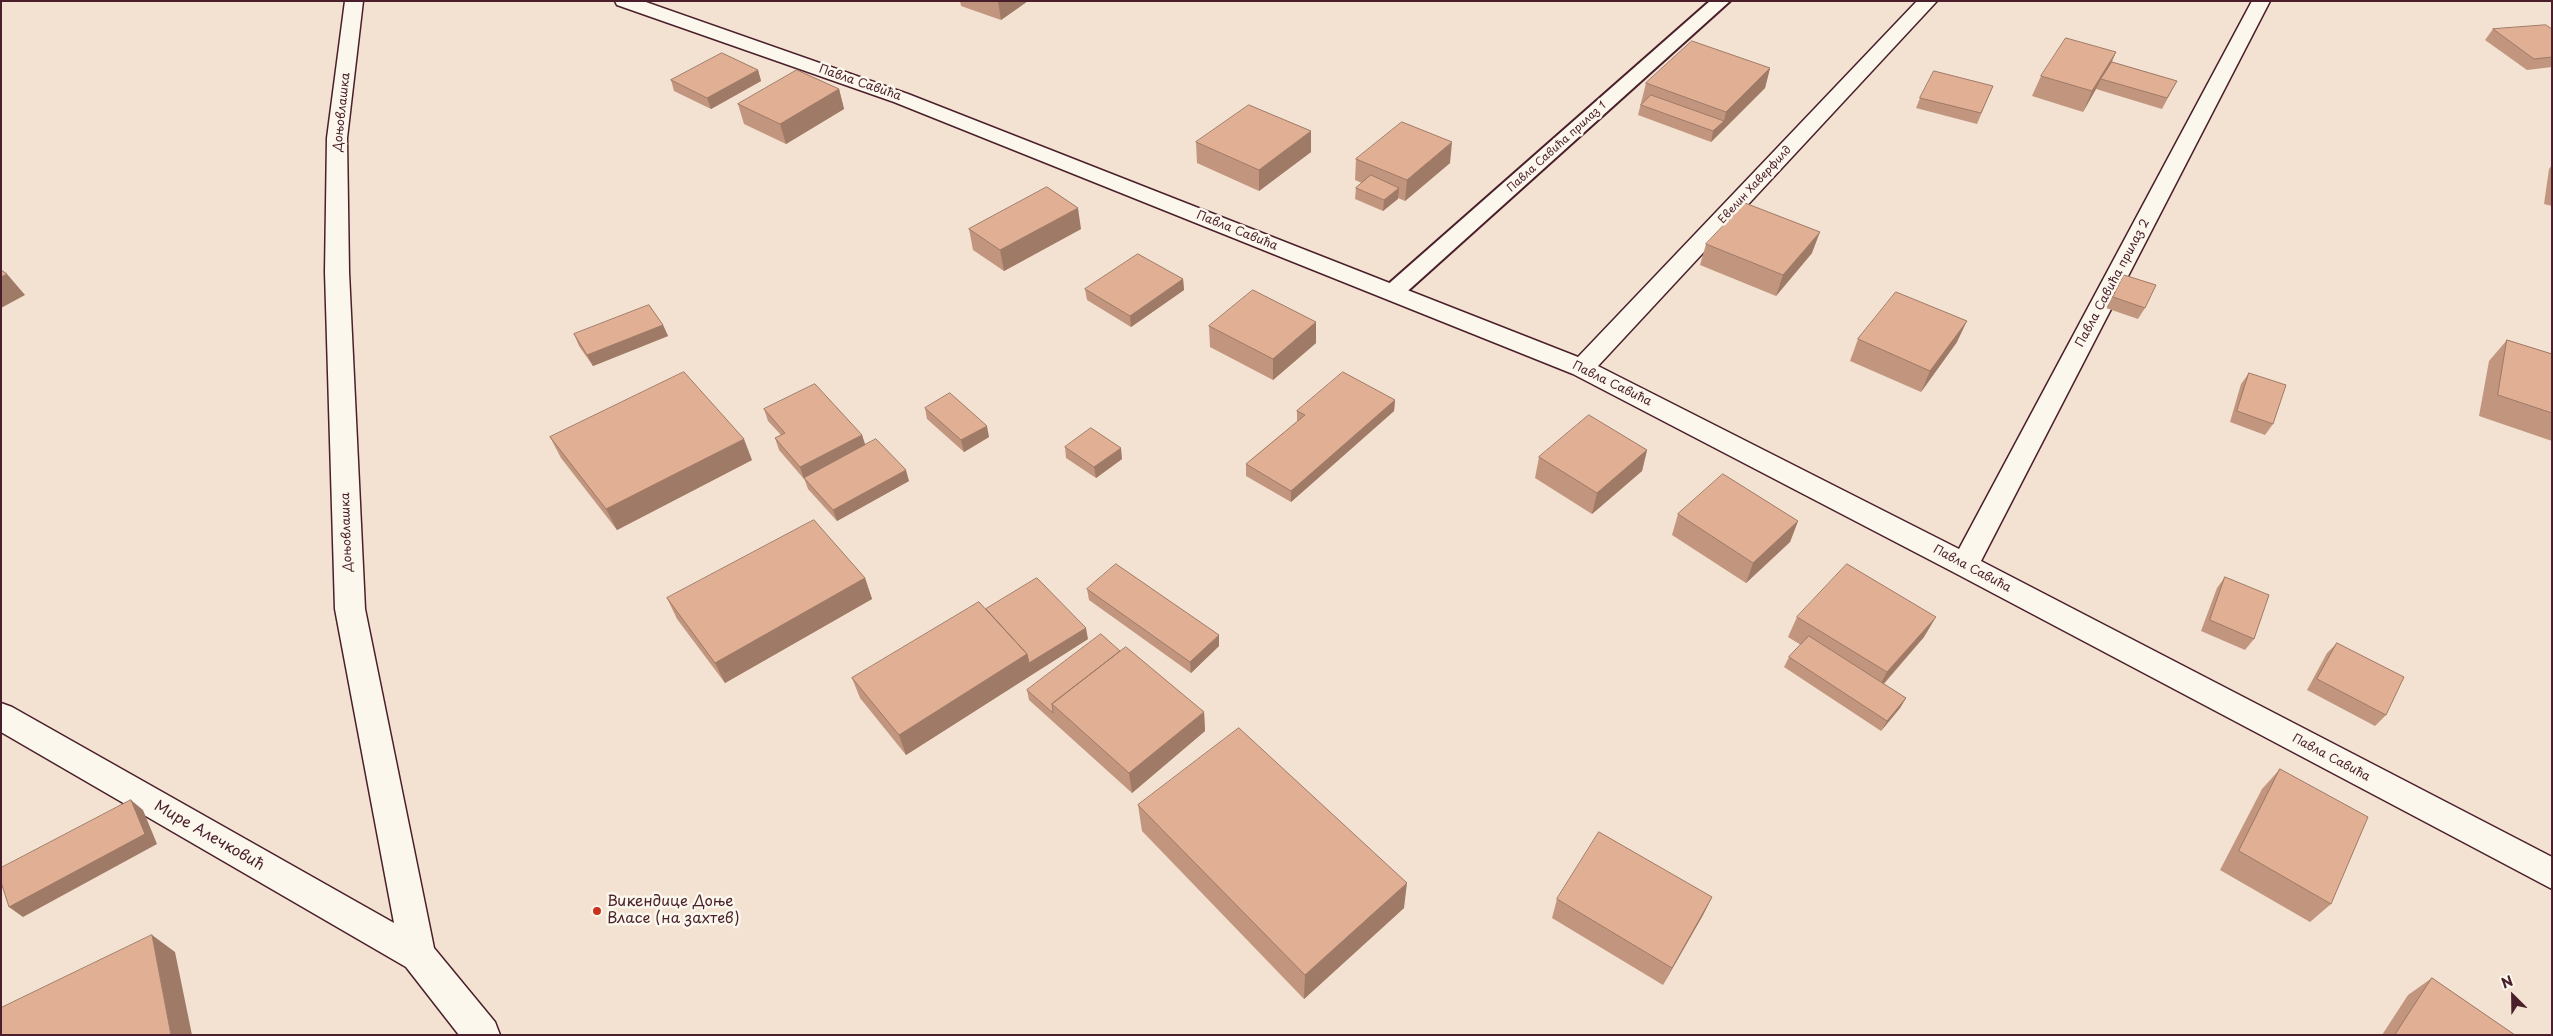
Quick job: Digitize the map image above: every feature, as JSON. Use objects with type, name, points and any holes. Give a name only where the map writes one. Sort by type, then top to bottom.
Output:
[{"type":"street","name":"Доњовлашка","points":[[354,1],[338,138],[337,272],[350,609],[418,955],[482,1035]]},
{"type":"street","name":"Павла Савића","points":[[624,1],[902,98],[1582,368],[1965,565],[2552,874]]},
{"type":"street","name":"Евелин Хаверфилд","points":[[1582,368],[1928,1]]},
{"type":"street","name":"Павла Савића прилаз 2","points":[[1965,565],[2261,1]]},
{"type":"street","name":"Мире Алечковић","points":[[1,716],[418,955]]},
{"type":"lane","name":"Павла Савића прилаз 1","points":[[1393,292],[1720,1]]},
{"type":"building","points":[[2546,25],[2552,29],[2552,57],[2534,59],[2493,29]]},
{"type":"building","points":[[2066,38],[2116,52],[2092,91],[2041,76]]},
{"type":"building","points":[[1692,41],[1770,68],[1726,112],[1646,83]]},
{"type":"building","points":[[722,53],[758,70],[707,98],[671,80]]},
{"type":"building","points":[[2112,62],[2177,81],[2167,98],[2101,79]]},
{"type":"building","points":[[797,70],[839,89],[780,124],[738,104]]},
{"type":"building","points":[[1934,71],[1993,86],[1981,113],[1920,98]]},
{"type":"building","points":[[1651,95],[1724,121],[1713,131],[1641,105]]},
{"type":"building","points":[[1249,105],[1311,131],[1259,170],[1196,142]]},
{"type":"building","points":[[1402,122],[1452,142],[1407,180],[1356,159]]},
{"type":"building","points":[[1371,175],[1399,188],[1384,200],[1356,188]]},
{"type":"building","points":[[1047,187],[1078,208],[1000,250],[969,229]]},
{"type":"building","points":[[1745,203],[1820,232],[1783,275],[1706,244]]},
{"type":"building","points":[[1138,254],[1183,279],[1130,316],[1085,289]]},
{"type":"building","points":[[1,270],[7,274],[1,277]]},
{"type":"building","points":[[2124,275],[2156,285],[2145,308],[2113,297]]},
{"type":"building","points":[[1253,290],[1316,322],[1273,359],[1209,326]]},
{"type":"building","points":[[1896,292],[1967,321],[1930,371],[1858,339]]},
{"type":"building","points":[[649,305],[663,325],[587,355],[574,334]]},
{"type":"building","points":[[2507,340],[2552,354],[2552,413],[2498,395]]},
{"type":"building","points":[[684,372],[744,439],[606,509],[550,437]]},
{"type":"building","points":[[1343,372],[1395,400],[1291,491],[1246,464],[1305,415],[1297,411]]},
{"type":"building","points":[[2249,373],[2286,385],[2273,424],[2237,411]]},
{"type":"building","points":[[815,384],[862,435],[800,467],[775,438],[785,433],[764,409]]},
{"type":"building","points":[[950,393],[987,426],[961,440],[925,408]]},
{"type":"building","points":[[1589,415],[1647,450],[1597,493],[1539,457]]},
{"type":"building","points":[[1091,428],[1121,448],[1094,467],[1065,447]]},
{"type":"building","points":[[876,439],[906,470],[833,510],[804,478]]},
{"type":"building","points":[[1723,474],[1798,521],[1753,563],[1678,514]]},
{"type":"building","points":[[814,520],[865,578],[715,663],[667,598]]},
{"type":"building","points":[[1116,564],[1219,635],[1190,662],[1087,589]]},
{"type":"building","points":[[1847,564],[1936,617],[1887,672],[1797,617]]},
{"type":"building","points":[[2225,577],[2269,595],[2254,639],[2210,620]]},
{"type":"building","points":[[1037,578],[1086,628],[1029,663],[1027,654],[986,609]]},
{"type":"building","points":[[979,602],[1027,654],[899,735],[852,678]]},
{"type":"building","points":[[1101,634],[1120,651],[1052,704],[1053,713],[1027,690]]},
{"type":"building","points":[[1809,636],[1906,698],[1887,721],[1789,657]]},
{"type":"building","points":[[2337,643],[2404,677],[2386,715],[2317,679]]},
{"type":"building","points":[[1126,647],[1204,712],[1129,773],[1052,704]]},
{"type":"building","points":[[1239,728],[1407,883],[1305,975],[1138,805]]},
{"type":"building","points":[[2280,769],[2368,817],[2331,904],[2239,851]]},
{"type":"building","points":[[131,800],[145,834],[9,907],[1,882],[1,868]]},
{"type":"building","points":[[1599,832],[1712,897],[1672,968],[1557,899]]},
{"type":"building","points":[[152,935],[171,1035],[1,1035],[1,1008]]},
{"type":"building","points":[[2432,978],[2515,1035],[2395,1035]]},
{"type":"place","name":"Викендице Доње Власе (на захтев)","points":[[597,911]]}]
